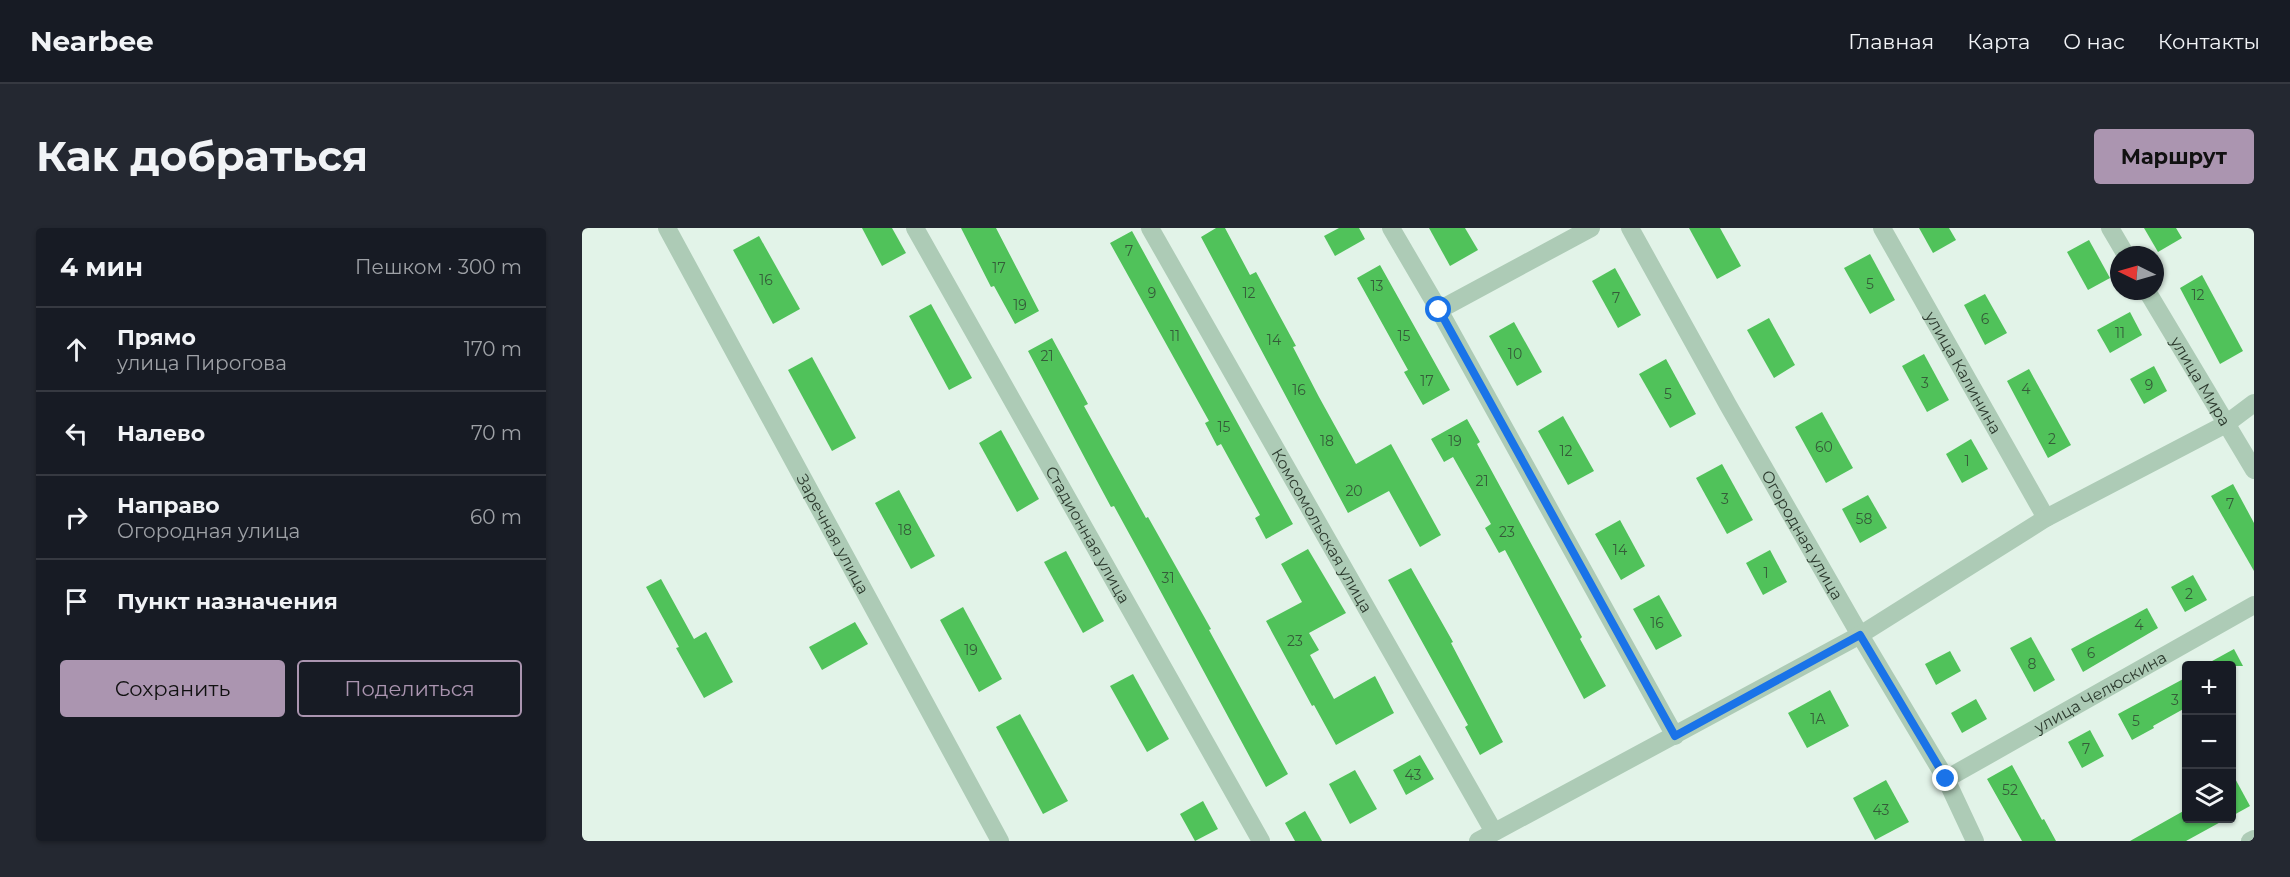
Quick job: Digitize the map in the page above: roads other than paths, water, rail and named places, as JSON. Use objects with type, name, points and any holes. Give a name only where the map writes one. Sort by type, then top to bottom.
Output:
[{"type":"street","name":"Заречная улица","points":[[667,228],[1000,841]]},
{"type":"street","name":"Стадионная улица","points":[[915,228],[1261,841]]},
{"type":"street","name":"Комсомольская улица","points":[[1150,228],[1494,832]]},
{"type":"street","points":[[1391,228],[1439,310],[1675,736]]},
{"type":"street","points":[[1439,310],[1591,228]]},
{"type":"street","name":"Огородная улица","points":[[1630,228],[1728,405],[1946,779],[1976,841]]},
{"type":"street","name":"улица Калинина","points":[[1882,228],[2046,518]]},
{"type":"street","points":[[2110,228],[2121,246]]},
{"type":"street","name":"улица Мира","points":[[2152,300],[2254,470]]},
{"type":"street","points":[[1478,841],[1860,635],[2046,518],[2226,424],[2254,403]]},
{"type":"street","name":"улица Челюскина","points":[[1946,779],[2254,605]]},
{"type":"street","points":[[2250,841],[2254,839]]}]
